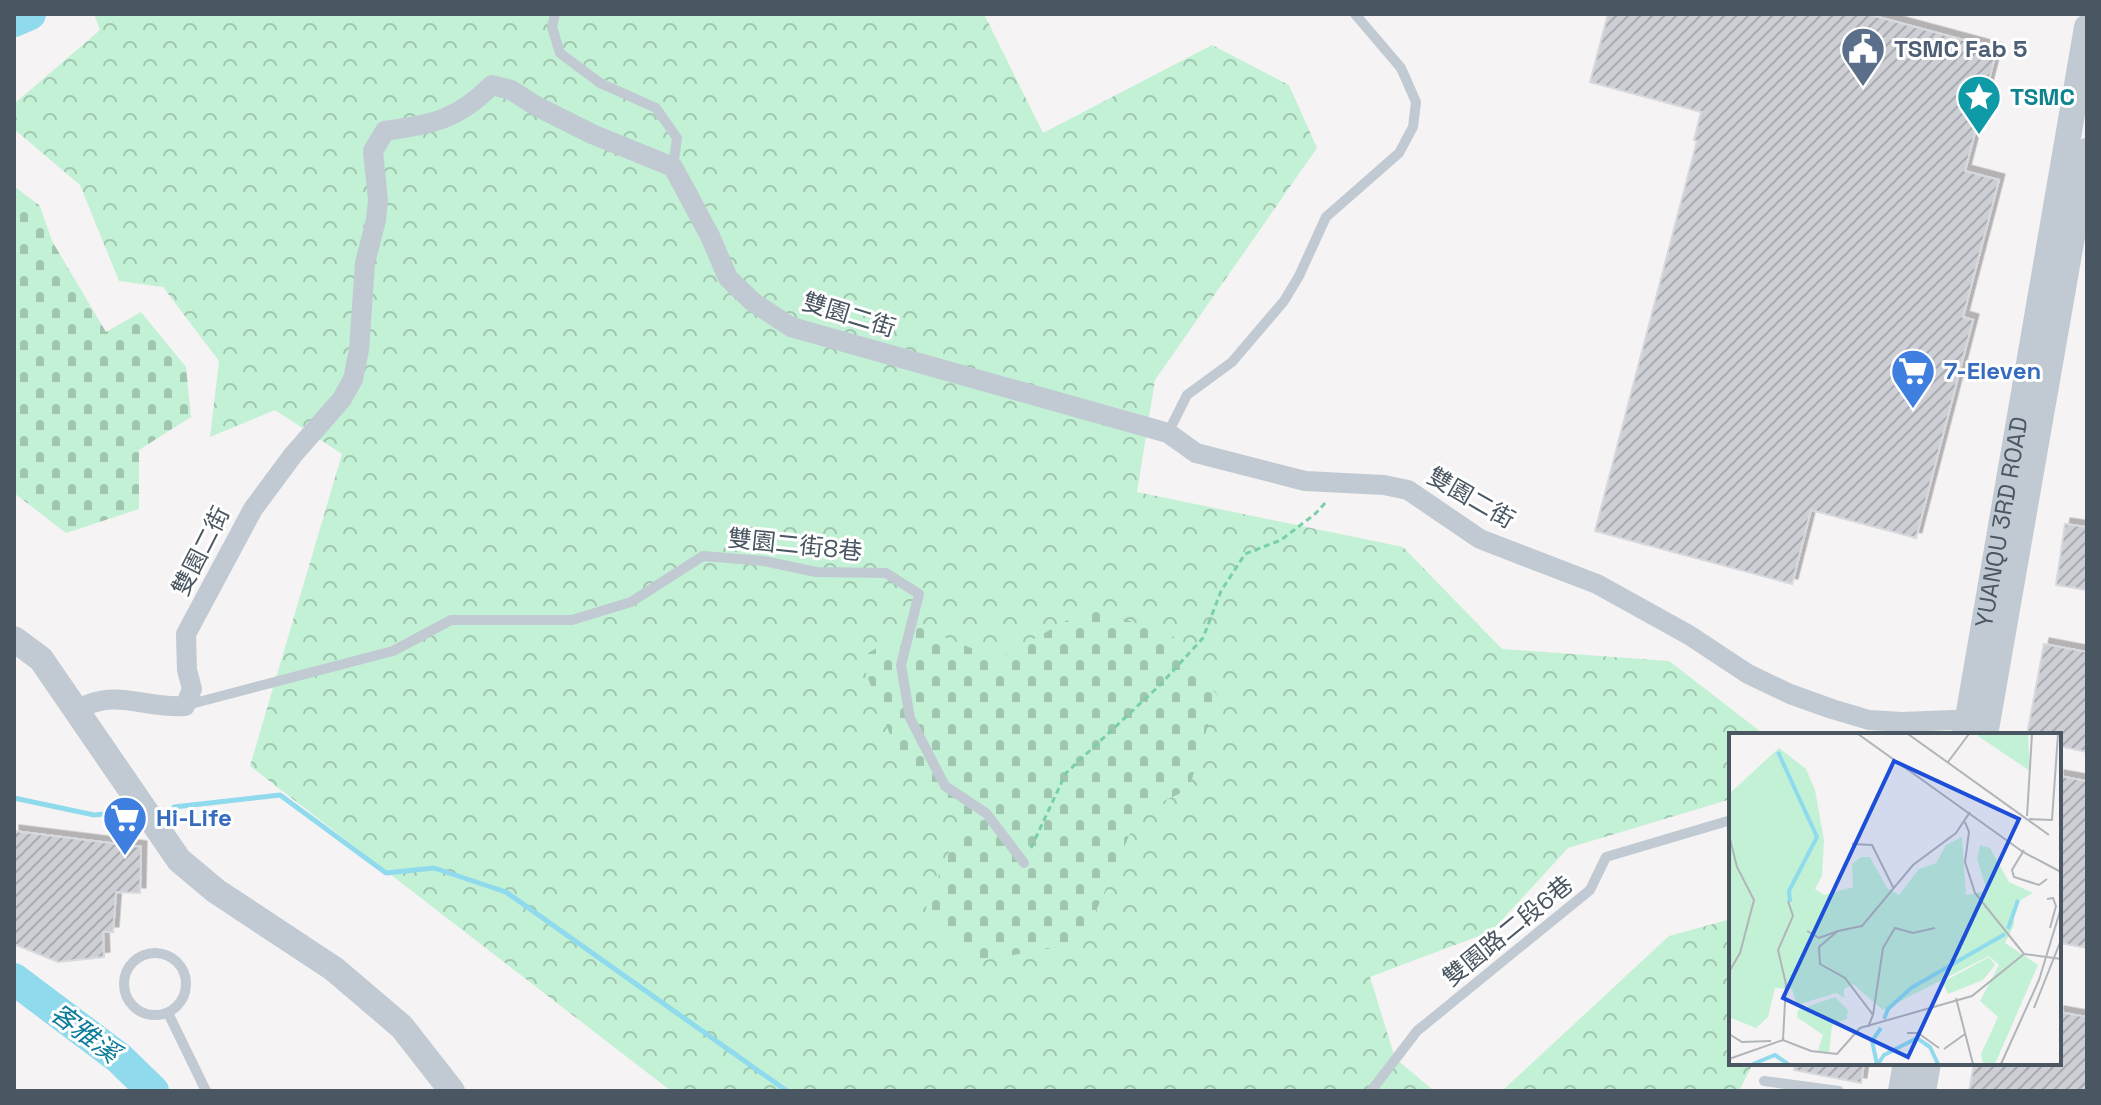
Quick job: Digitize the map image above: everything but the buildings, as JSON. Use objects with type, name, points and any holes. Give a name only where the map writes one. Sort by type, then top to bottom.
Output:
[{"type":"street","name":"YUANQU 3RD ROAD","points":[[1976,730],[2087,27]]},
{"type":"street","name":"雙園二街","points":[[185,706],[192,689],[187,670],[186,634],[253,509],[293,455],[342,399],[353,379],[359,350],[365,263],[378,200],[373,151],[385,131],[427,126],[474,103],[492,85],[511,90],[592,134],[673,167],[703,222],[728,278],[753,302],[791,327],[1168,433],[1196,453],[1224,462],[1305,481],[1384,485],[1408,490],[1480,539],[1597,584],[1689,635],[1748,674],[1790,694],[1899,729],[1954,720],[1976,730]]},
{"type":"street","name":"YUANQU 3RD ROAD","points":[[1976,730],[2087,151]]},
{"type":"street","points":[[14,639],[41,659],[179,860],[216,891],[345,978],[402,1027],[452,1091]]},
{"type":"street","points":[[76,710],[93,700],[113,697],[168,707],[185,706]]},
{"type":"street","points":[[1901,1091],[1906,1065]]},
{"type":"street","points":[[1923,1091],[1928,1065]]},
{"type":"lane","points":[[555,14],[552,27],[560,53],[600,83],[656,108],[677,138],[673,167]]},
{"type":"lane","points":[[1168,433],[1187,395],[1232,362],[1284,301],[1326,217],[1399,153],[1413,127],[1416,102],[1401,68],[1355,14]]},
{"type":"lane","name":"雙園二街8巷","points":[[185,706],[393,651],[451,620],[572,620],[631,602],[703,556],[764,561],[816,572],[886,573],[919,594],[901,665],[910,718],[945,786],[986,813],[1024,863]]},
{"type":"lane","name":"雙園路二段6巷","points":[[1371,1091],[1417,1031],[1590,890],[1606,857],[1729,821]]},
{"type":"lane","points":[[146,954],[167,955],[183,968],[186,989],[183,999],[168,1013],[148,1015],[131,1004],[126,995],[125,975],[137,958],[146,954]]},
{"type":"lane","points":[[168,1013],[206,1091]]},
{"type":"lane","points":[[1764,1081],[1839,1091]]},
{"type":"path","points":[[1024,863],[1066,773],[1161,684],[1203,638],[1221,591],[1245,554],[1281,540],[1315,514],[1342,483]]},
{"type":"green space","points":[[94,14],[984,14],[1043,133],[1212,45],[1289,85],[1317,148],[1155,380],[1137,492],[1403,547],[1502,649],[1669,661],[1762,733],[1729,733],[1729,800],[1568,848],[1492,931],[1370,977],[1395,1058],[1434,1091],[671,1091],[250,766],[342,454],[275,410],[210,437],[219,361],[163,287],[119,281],[80,185],[14,129],[14,104],[100,30]]},
{"type":"green space","points":[[14,186],[40,206],[52,241],[106,332],[141,312],[186,367],[191,417],[139,450],[139,509],[66,533],[14,493]]},
{"type":"green space","points":[[1091,607],[1174,637],[1217,695],[1189,789],[1139,813],[1082,943],[968,963],[926,908],[962,819],[900,760],[860,658],[915,625],[998,659]]},
{"type":"green space","points":[[1729,920],[1729,1065],[1752,1065],[1739,1091],[1502,1091],[1669,936]]},
{"type":"waterway","points":[[14,21],[30,14]]},
{"type":"waterway","points":[[174,807],[280,795],[386,873],[434,868],[506,892],[787,1091]]},
{"type":"waterway","points":[[14,798],[94,815],[114,813]]},
{"type":"waterway","name":"客雅溪","points":[[14,979],[119,1058],[153,1091]]},
{"type":"place","name":"TSMC Fab 5","points":[[1863,88]]},
{"type":"place","name":"TSMC","points":[[1979,136]]},
{"type":"place","name":"7-Eleven","points":[[1913,410]]},
{"type":"place","name":"Hi-Life","points":[[125,857]]}]
